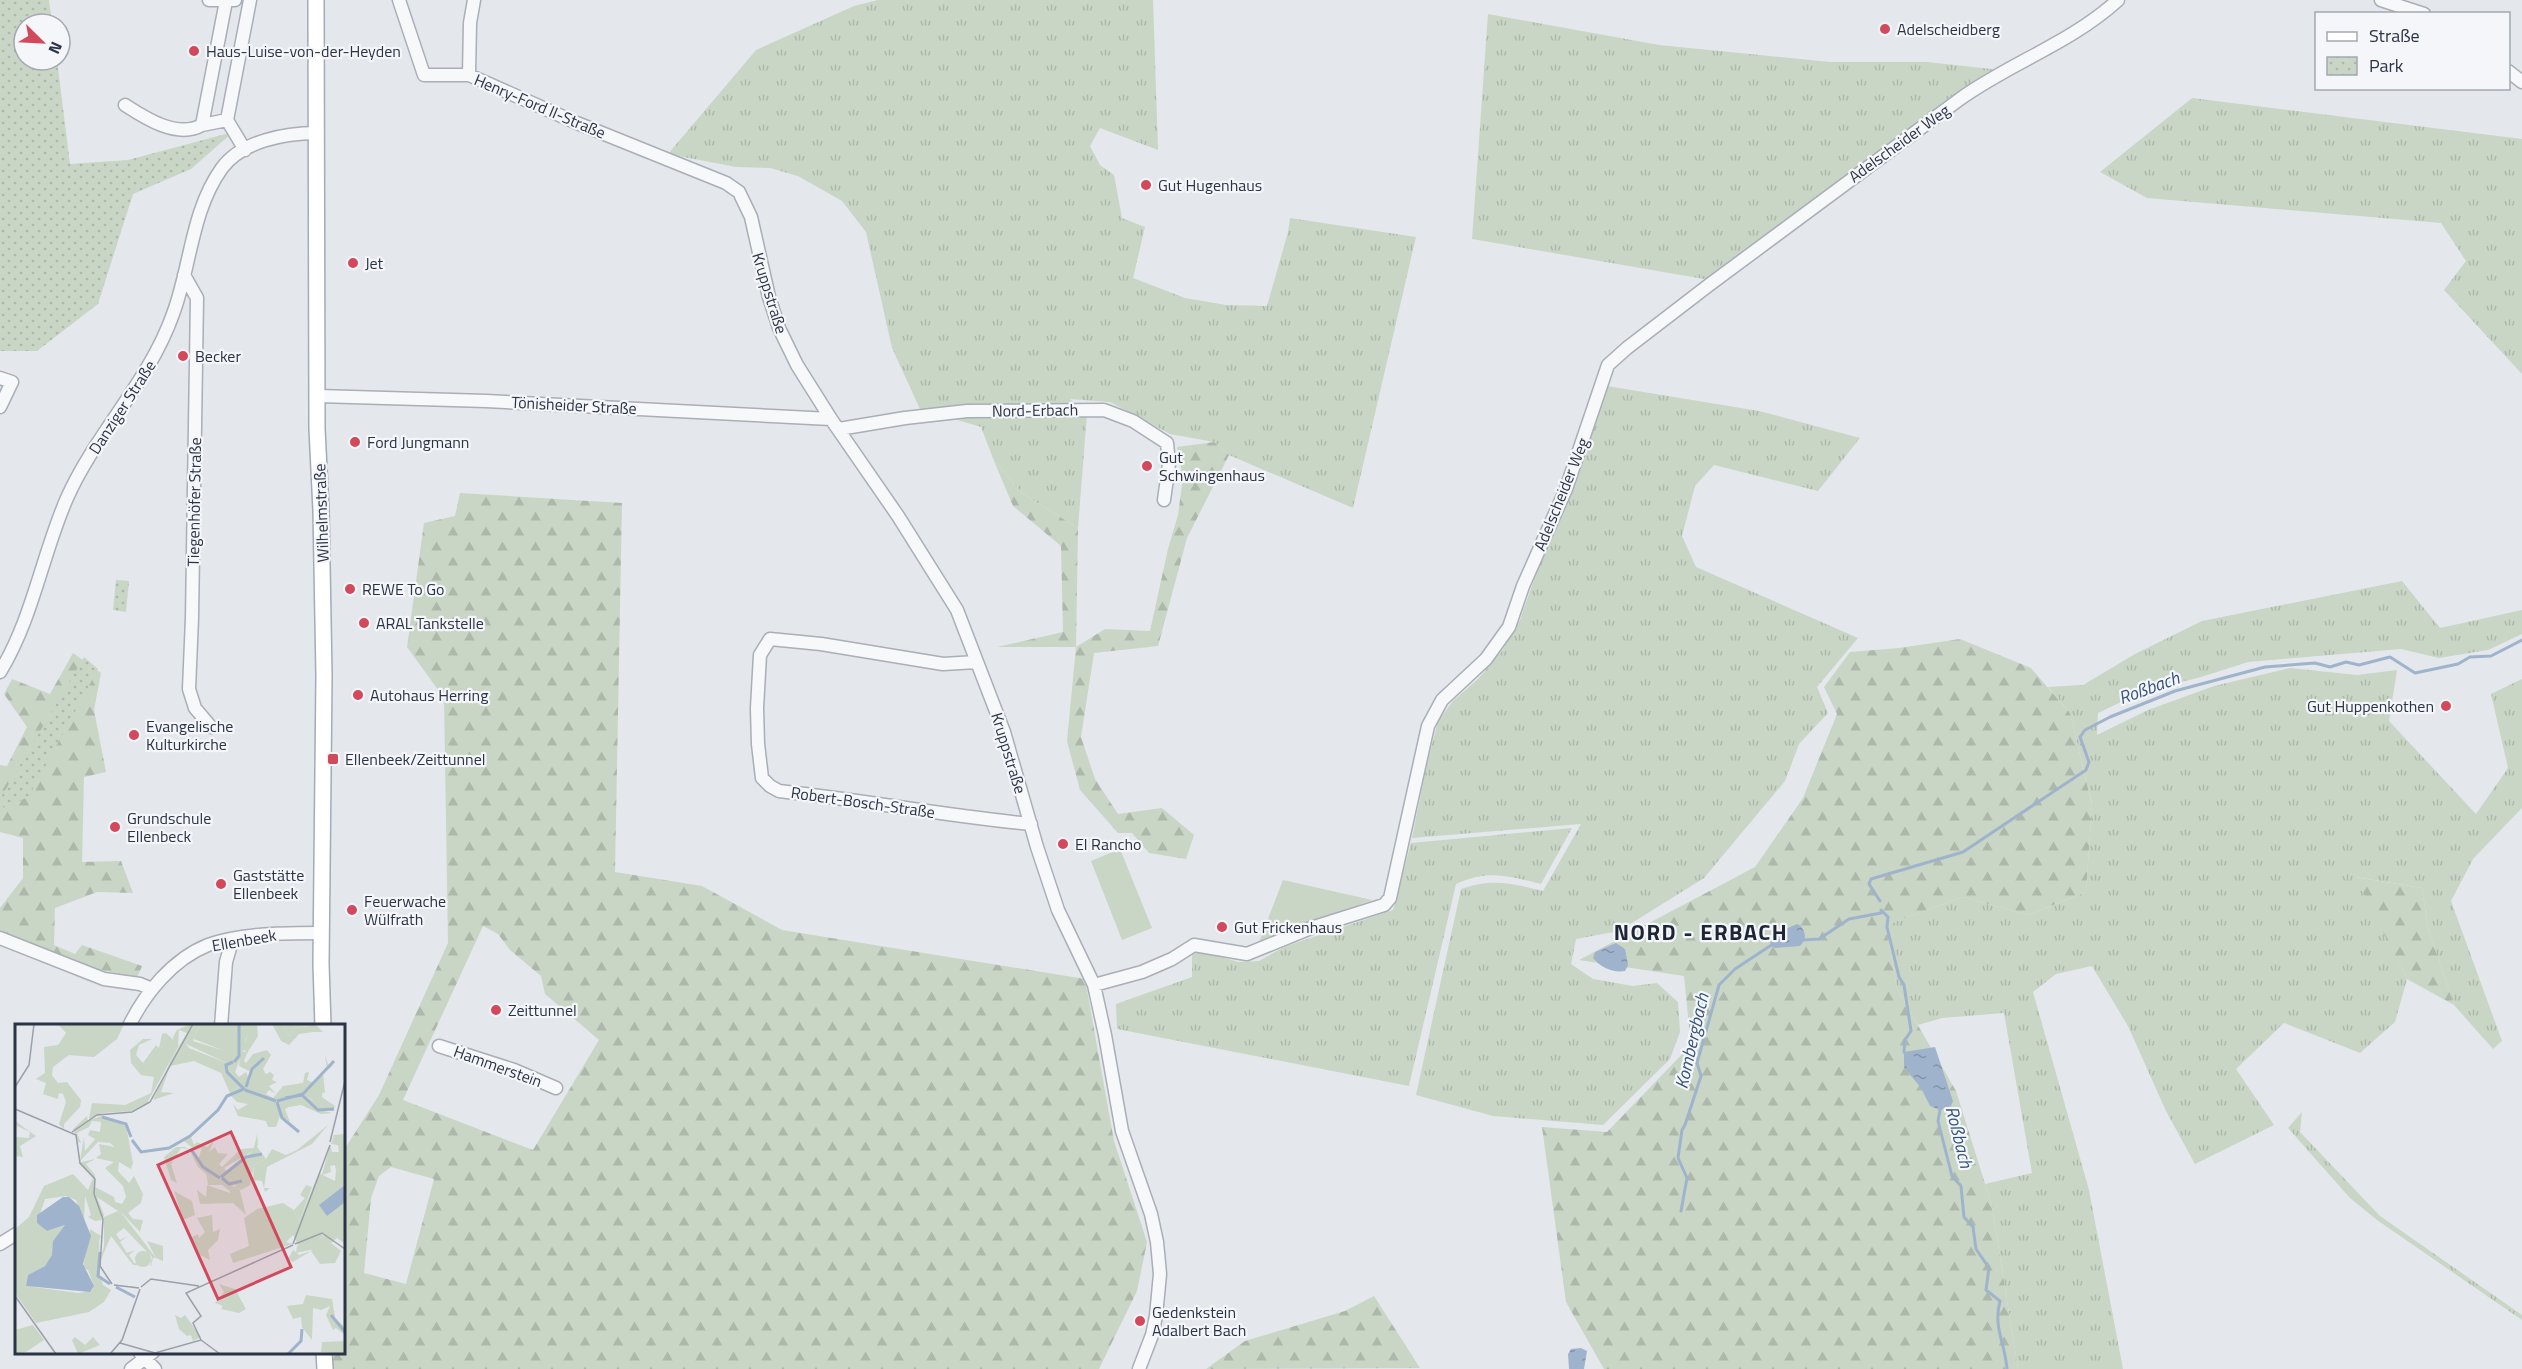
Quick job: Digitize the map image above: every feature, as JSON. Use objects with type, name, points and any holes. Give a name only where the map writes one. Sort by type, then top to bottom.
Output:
[{"type":"main road","name":"Wilhelmstraße","points":[[316,0],[318,396],[324,671],[323,1024]]},
{"type":"main road","points":[[324,1354],[325,1369]]},
{"type":"street","points":[[202,125],[231,1],[208,0]]},
{"type":"street","points":[[245,150],[227,120],[250,0]]},
{"type":"street","name":"Henry-Ford II-Straße","points":[[399,0],[424,75],[469,75],[577,123],[726,183]]},
{"type":"street","points":[[469,75],[470,23],[474,0]]},
{"type":"street","name":"Adelscheider Weg","points":[[1094,985],[1142,972],[1172,959],[1194,945],[1246,954],[1311,928],[1384,904],[1390,898],[1428,726],[1442,700],[1486,659],[1509,627],[1523,586],[1566,489],[1608,365],[1709,285],[1982,83],[2054,45],[2118,0]]},
{"type":"street","points":[[2381,0],[2418,12]]},
{"type":"street","points":[[2510,73],[2522,82]]},
{"type":"street","points":[[125,105],[151,122],[175,128],[195,128],[227,120]]},
{"type":"street","name":"Danziger Straße","points":[[0,672],[26,619],[67,497],[88,458],[137,386],[156,353],[173,314],[194,230],[207,194],[223,166],[245,150],[266,139],[298,133],[316,133]]},
{"type":"street","name":"Kruppstraße","points":[[726,183],[739,192],[751,217],[769,297],[779,328],[797,365],[951,598],[1004,732],[1058,910],[1094,985],[1122,1131],[1157,1242],[1160,1274],[1156,1316],[1139,1369]]},
{"type":"street","name":"Tiegenhöfer Straße","points":[[184,275],[197,298],[189,689],[195,708],[211,727]]},
{"type":"street","points":[[0,378],[12,382],[0,407]]},
{"type":"street","name":"Tönisheider Straße","points":[[318,396],[486,401],[835,424]]},
{"type":"street","name":"Nord-Erbach","points":[[835,424],[967,411],[1104,410],[1133,421],[1167,443],[1169,464],[1164,500]]},
{"type":"street","name":"Robert-Bosch-Straße","points":[[977,662],[943,664],[821,644],[770,639],[760,655],[757,708],[760,771],[770,786],[779,791],[889,804],[970,818],[1031,824]]},
{"type":"street","name":"Ellenbeek","points":[[130,1024],[152,988],[185,958],[208,945],[277,933],[322,933]]},
{"type":"street","points":[[0,938],[104,979],[152,988]]},
{"type":"street","points":[[220,1024],[226,962],[232,940]]},
{"type":"street","name":"Hammerstein","points":[[439,1046],[514,1070],[556,1088]]},
{"type":"street","points":[[0,1244],[15,1235]]},
{"type":"street","points":[[131,1369],[146,1354],[155,1369]]},
{"type":"green space","points":[[0,0],[49,0],[50,12],[12,12],[12,72],[58,72],[70,164],[128,160],[233,132],[191,169],[133,194],[98,304],[37,351],[0,351]]},
{"type":"green space","points":[[878,0],[1153,0],[1158,150],[1100,128],[1090,146],[1100,165],[1114,175],[1122,218],[1145,227],[1133,278],[1185,298],[1226,305],[1267,306],[1290,218],[1416,237],[1353,508],[1229,455],[1214,442],[1170,434],[1110,402],[1070,399],[1087,414],[1078,528],[1023,494],[994,461],[981,427],[920,409],[892,348],[866,232],[842,201],[798,176],[770,168],[736,167],[668,154],[756,50],[854,6]]},
{"type":"green space","points":[[1488,14],[1659,45],[1830,62],[1927,62],[2001,70],[1710,280],[1472,239]]},
{"type":"green space","points":[[2192,98],[2522,139],[2522,374],[2444,290],[2466,261],[2441,223],[2147,198],[2100,172]]},
{"type":"green space","points":[[1607,386],[1759,411],[1860,438],[1818,491],[1714,465],[1695,486],[1682,536],[1696,567],[1858,638],[1817,687],[1828,713],[1799,744],[1785,781],[1704,878],[1619,931],[1576,939],[1571,964],[1593,979],[1633,986],[1657,983],[1678,1002],[1680,1032],[1670,1059],[1603,1125],[1493,1116],[1416,1095],[1461,889],[1482,884],[1502,883],[1543,891],[1581,824],[1412,838],[1438,721],[1453,701],[1478,679],[1502,651],[1520,620],[1542,557],[1577,479]]},
{"type":"green space","points":[[1214,442],[1229,455],[1187,538],[1158,646],[1094,653],[1081,737],[1095,779],[1118,814],[1162,808],[1194,835],[1186,859],[1149,853],[1132,833],[1118,833],[1080,790],[1067,741],[1076,647],[1105,629],[1150,631],[1178,515],[1183,478],[1177,447]]},
{"type":"green space","points":[[994,461],[1023,494],[1078,528],[1076,647],[997,647],[1063,632],[1061,546],[1013,506]]},
{"type":"green space","points":[[460,493],[622,503],[615,872],[702,886],[782,930],[1085,979],[1114,1141],[1147,1242],[1137,1291],[1099,1369],[333,1369],[333,1354],[345,1354],[345,1148],[379,1095],[448,943],[444,698],[407,647],[424,523],[455,516]],"holes":[[[483,926],[498,934],[510,950],[541,976],[545,994],[599,1040],[533,1150],[403,1100]],[[391,1167],[434,1179],[406,1284],[364,1273],[371,1198],[379,1176]]]},
{"type":"green space","points":[[116,580],[129,581],[126,612],[113,610]]},
{"type":"green space","points":[[2402,581],[2440,628],[2522,610],[2522,634],[2488,650],[2439,658],[2401,649],[2248,662],[2142,692],[2098,713],[2097,735],[2148,710],[2214,686],[2290,668],[2357,675],[2397,670],[2389,721],[2476,814],[2508,768],[2491,694],[2522,679],[2522,808],[2473,859],[2451,901],[2502,1041],[2493,1049],[2454,1005],[2428,928],[2422,888],[2356,877],[2407,979],[2395,1022],[2360,1053],[2284,1023],[2236,1069],[2274,1125],[2195,1164],[2166,1111],[2128,1026],[2092,966],[2056,974],[2033,992],[2089,1190],[2123,1369],[2018,1369],[1992,1206],[1985,1184],[2032,1173],[2004,1013],[1942,1018],[1918,1025],[1897,989],[1886,925],[1963,897],[2028,915],[2086,892],[2092,804],[2070,713],[2048,687],[2083,685],[2135,654],[2202,621]]},
{"type":"green space","points":[[1960,639],[2031,668],[2070,713],[2092,805],[2086,892],[2028,915],[1963,897],[1886,925],[1897,989],[1956,1091],[1992,1206],[2018,1369],[1604,1369],[1566,1302],[1542,1127],[1607,1132],[1691,1045],[1684,976],[1579,960],[1755,867],[1803,798],[1837,714],[1824,687],[1850,652]]},
{"type":"green space","points":[[73,653],[101,673],[94,710],[106,772],[84,777],[82,862],[121,861],[133,893],[97,892],[55,908],[54,945],[75,954],[82,945],[142,966],[137,978],[79,965],[0,931],[0,908],[23,878],[23,838],[0,832],[0,765],[7,766],[27,727],[4,694],[12,679],[50,694]]},
{"type":"green space","points":[[84,657],[98,669],[29,796],[5,809],[0,799]]},
{"type":"green space","points":[[1572,828],[1541,884],[1489,875],[1456,884],[1409,1086],[1117,1029],[1116,1004],[1192,977],[1192,953],[1205,952],[1238,962],[1259,961],[1284,947],[1393,910],[1411,843]]},
{"type":"green space","points":[[1120,849],[1152,928],[1122,940],[1091,861]]},
{"type":"green space","points":[[2355,877],[2422,888],[2428,928],[2454,1005],[2407,979]]},
{"type":"green space","points":[[1283,880],[1372,900],[1259,942]]},
{"type":"green space","points":[[2302,1112],[2300,1132],[2380,1216],[2522,1315],[2522,1320],[2377,1220],[2350,1198],[2288,1128]]},
{"type":"green space","points":[[1374,1296],[1420,1368],[1206,1369],[1245,1341],[1345,1311]]},
{"type":"water","points":[[1797,924],[1801,926],[1805,934],[1805,939],[1800,946],[1775,948],[1771,946],[1769,936]]},
{"type":"water","points":[[1616,943],[1625,949],[1628,965],[1625,971],[1607,969],[1593,958],[1595,952]]},
{"type":"water","points":[[1935,1047],[1953,1101],[1951,1106],[1940,1110],[1930,1106],[1921,1088],[1904,1067],[1904,1052]]},
{"type":"water","points":[[1581,1348],[1587,1351],[1584,1369],[1569,1369],[1568,1354],[1571,1349]]},
{"type":"waterway","name":"Roßbach","points":[[1880,901],[1869,884],[1871,879],[1963,852],[2086,770],[2089,762],[2080,737],[2085,730],[2110,717],[2175,691],[2265,667],[2315,663],[2330,667],[2346,662],[2359,665],[2390,657],[2415,673],[2458,664],[2470,657],[2491,656],[2522,640]]},
{"type":"waterway","name":"Roßbach","points":[[1881,910],[1888,917],[1887,927],[1899,977],[1904,985],[1911,1031],[1905,1040],[1906,1055]]},
{"type":"waterway","name":"Kombergbach","points":[[1803,940],[1819,939],[1849,919],[1881,913]]},
{"type":"waterway","name":"Kombergbach","points":[[1681,1211],[1687,1178],[1678,1158],[1682,1130],[1701,1076],[1697,1063],[1719,985],[1735,969],[1773,944]]},
{"type":"waterway","name":"Roßbach","points":[[1939,1106],[1938,1121],[1952,1176],[1961,1186],[1964,1217],[1973,1227],[1976,1249],[1989,1268],[1986,1290],[2000,1301],[1998,1319],[2007,1369]]},
{"type":"place","name":"Adelscheidberg","points":[[1885,29]]},
{"type":"place","name":"Haus-Luise-von-der-Heyden","points":[[194,51]]},
{"type":"place","name":"Gut Hugenhaus","points":[[1146,185]]},
{"type":"place","name":"Jet","points":[[353,263]]},
{"type":"place","name":"Becker","points":[[183,356]]},
{"type":"place","name":"Ford Jungmann","points":[[355,442]]},
{"type":"place","name":"Gut Schwingenhaus","points":[[1147,466]]},
{"type":"place","name":"REWE To Go","points":[[350,589]]},
{"type":"place","name":"ARAL Tankstelle","points":[[364,623]]},
{"type":"place","name":"Autohaus Herring","points":[[358,695]]},
{"type":"place","name":"Gut Huppenkothen","points":[[2446,706]]},
{"type":"place","name":"Evangelische Kulturkirche","points":[[134,735]]},
{"type":"place","name":"Ellenbeek/Zeittunnel","points":[[333,759]]},
{"type":"place","name":"Grundschule Ellenbeck","points":[[115,827]]},
{"type":"place","name":"El Rancho","points":[[1063,844]]},
{"type":"place","name":"Gaststätte Ellenbeek","points":[[221,884]]},
{"type":"place","name":"Feuerwache Wülfrath","points":[[352,910]]},
{"type":"place","name":"Gut Frickenhaus","points":[[1222,927]]},
{"type":"place","name":"Zeittunnel","points":[[496,1010]]},
{"type":"place","name":"Gedenkstein Adalbert Bach","points":[[1140,1321]]},
{"type":"district","name":"NORD - ERBACH","points":[[1701,932]]}]
